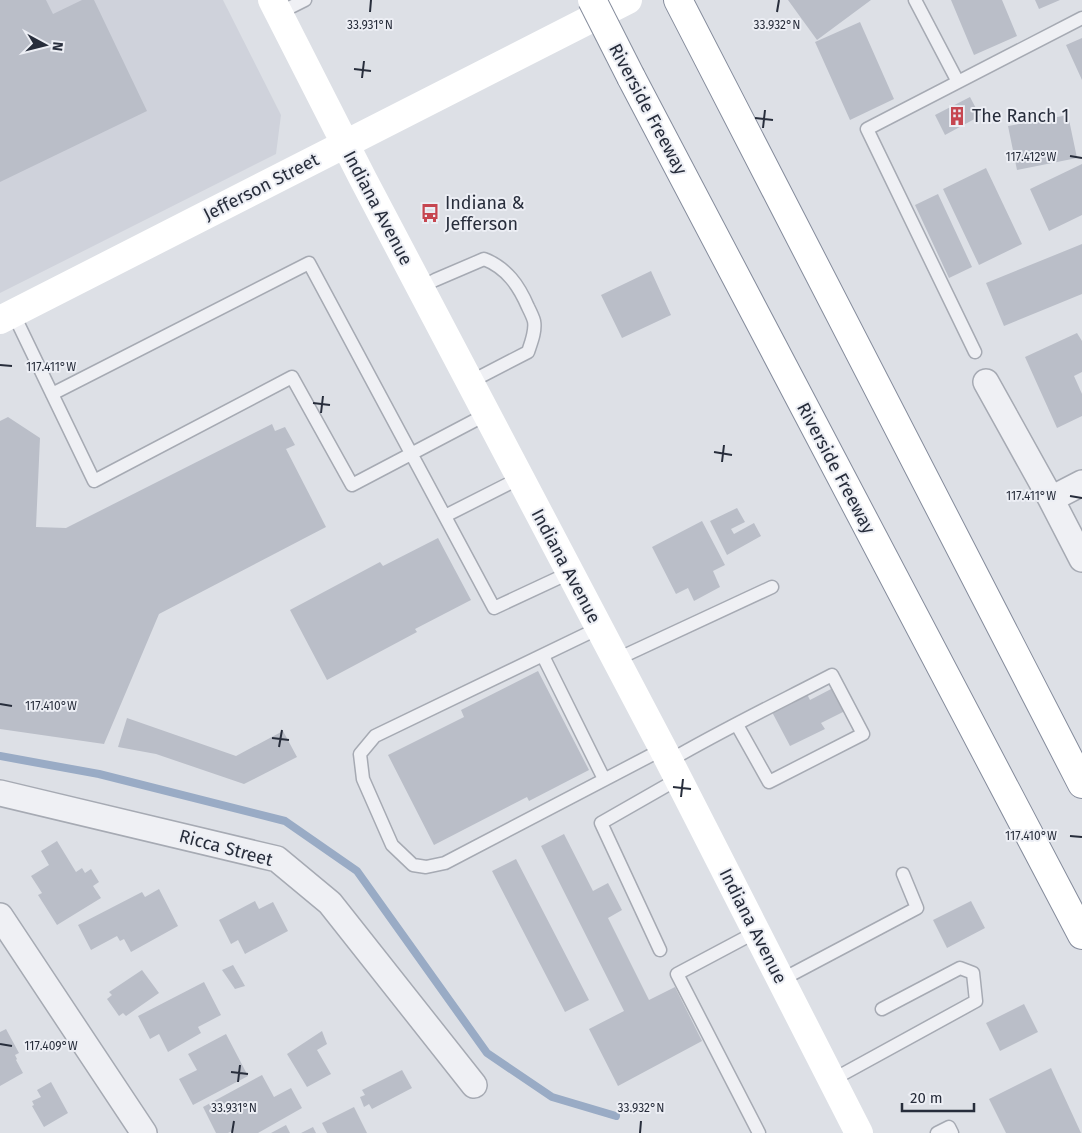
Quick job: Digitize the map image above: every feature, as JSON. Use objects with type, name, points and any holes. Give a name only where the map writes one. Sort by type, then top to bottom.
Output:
[{"type":"main road","name":"Riverside Freeway","points":[[592,0],[1082,935]]},
{"type":"main road","name":"Jefferson Street","points":[[7,317],[628,0]]},
{"type":"main road","points":[[678,0],[1082,784]]},
{"type":"main road","name":"Indiana Avenue","points":[[276,7],[420,288],[670,763],[859,1133]]},
{"type":"street","points":[[986,382],[1051,499],[1082,560]]},
{"type":"street","points":[[1051,499],[1082,483]]},
{"type":"street","name":"Ricca Street","points":[[0,793],[277,859],[330,903],[474,1085]]},
{"type":"street","points":[[0,916],[144,1133]]},
{"type":"lane","points":[[276,7],[305,0]]},
{"type":"lane","points":[[915,0],[958,82]]},
{"type":"lane","points":[[975,352],[867,129],[1082,18]]},
{"type":"lane","points":[[420,288],[484,259],[495,263],[506,271],[521,292],[535,322],[528,352],[470,382]]},
{"type":"lane","points":[[52,394],[309,263],[494,608],[569,573]]},
{"type":"lane","points":[[7,317],[52,394],[94,481],[292,377],[352,485],[487,414]]},
{"type":"lane","points":[[445,516],[520,478]]},
{"type":"lane","points":[[615,660],[772,586]]},
{"type":"lane","points":[[599,628],[375,736],[360,754],[363,779],[392,845],[413,864],[426,867],[445,863],[604,779],[670,763]]},
{"type":"lane","points":[[543,656],[604,779]]},
{"type":"lane","points":[[660,950],[601,823],[670,763],[737,724],[832,675],[863,734],[770,782],[737,724]]},
{"type":"lane","points":[[781,980],[917,908],[903,874]]},
{"type":"lane","points":[[756,932],[677,974],[759,1133]]},
{"type":"lane","points":[[832,1080],[976,1001],[972,973],[960,968],[882,1009]]},
{"type":"lane","points":[[938,1133],[949,1127],[952,1133]]},
{"type":"shaded area","points":[[0,0],[223,0],[281,115],[276,154],[0,293]]},
{"type":"building","points":[[0,0],[46,0],[53,14],[82,0],[94,0],[147,111],[0,182]]},
{"type":"building","points":[[788,0],[871,0],[817,40]]},
{"type":"building","points":[[951,0],[1002,0],[1017,36],[974,55]]},
{"type":"building","points":[[1035,0],[1060,0],[1039,9]]},
{"type":"building","points":[[860,22],[894,99],[850,120],[815,42]]},
{"type":"building","points":[[1082,38],[1082,80],[1066,45]]},
{"type":"building","name":"The Ranch 1","points":[[970,97],[980,116],[945,135],[935,115]]},
{"type":"building","points":[[1068,115],[1077,158],[1017,170],[1008,126]]},
{"type":"building","points":[[1082,164],[1082,215],[1049,231],[1030,189]]},
{"type":"building","points":[[986,168],[1022,244],[979,265],[943,189]]},
{"type":"building","points":[[938,194],[972,267],[949,278],[915,205]]},
{"type":"building","points":[[1082,244],[1082,294],[1004,326],[986,283]]},
{"type":"building","points":[[651,271],[671,315],[622,338],[601,295]]},
{"type":"building","points":[[1077,333],[1082,341],[1082,372],[1074,376],[1082,394],[1082,416],[1057,428],[1025,357]]},
{"type":"building","points":[[8,417],[40,438],[36,527],[66,528],[272,424],[275,431],[285,427],[295,445],[286,449],[326,527],[159,614],[104,744],[0,729],[0,421]]},
{"type":"building","points":[[737,508],[745,522],[731,529],[734,534],[754,523],[761,536],[727,555],[710,521]]},
{"type":"building","points":[[702,521],[725,565],[713,571],[720,587],[694,601],[688,588],[676,594],[652,547]]},
{"type":"building","points":[[438,538],[471,600],[415,629],[417,632],[327,680],[290,610],[380,562],[383,566]]},
{"type":"building","points":[[538,671],[589,770],[529,801],[527,797],[434,845],[388,755],[464,717],[461,710]]},
{"type":"building","points":[[833,688],[845,711],[821,723],[825,729],[790,746],[772,712],[807,694],[810,700]]},
{"type":"building","points":[[127,718],[236,756],[283,731],[297,757],[244,784],[156,754],[118,747]]},
{"type":"building","points":[[564,834],[593,891],[608,883],[622,910],[608,918],[649,1000],[675,987],[702,1041],[618,1086],[589,1029],[624,1011],[541,846]]},
{"type":"building","points":[[57,841],[76,872],[82,868],[85,873],[91,869],[99,882],[93,886],[101,898],[57,925],[38,895],[42,893],[31,876],[49,865],[41,851]]},
{"type":"building","points":[[516,859],[589,1000],[565,1012],[492,871]]},
{"type":"building","points":[[159,889],[178,926],[131,952],[124,939],[120,941],[117,936],[91,950],[78,925],[142,892],[145,897]]},
{"type":"building","points":[[255,901],[259,909],[273,902],[288,931],[245,954],[238,940],[231,944],[219,920]]},
{"type":"building","points":[[971,901],[985,928],[947,948],[933,920]]},
{"type":"building","points":[[233,965],[245,986],[235,989],[222,970]]},
{"type":"building","points":[[142,970],[159,993],[126,1016],[123,1013],[119,1016],[107,999],[112,995],[109,992]]},
{"type":"building","points":[[204,982],[221,1015],[198,1027],[201,1033],[168,1052],[159,1034],[150,1039],[138,1016]]},
{"type":"building","points":[[1024,1004],[1038,1032],[1000,1051],[986,1023]]},
{"type":"building","points":[[6,1029],[19,1053],[15,1055],[16,1060],[23,1073],[0,1086],[0,1032]]},
{"type":"building","points":[[322,1031],[327,1044],[317,1050],[331,1074],[307,1087],[287,1054]]},
{"type":"building","points":[[226,1034],[248,1076],[193,1105],[179,1079],[197,1070],[188,1054]]},
{"type":"building","points":[[1051,1068],[1081,1133],[1006,1133],[989,1099]]},
{"type":"building","points":[[402,1070],[412,1088],[372,1109],[369,1104],[364,1107],[360,1097],[365,1095],[362,1090]]},
{"type":"building","points":[[262,1075],[274,1097],[291,1088],[302,1108],[258,1133],[233,1133],[232,1131],[216,1133],[203,1107]]},
{"type":"building","points":[[51,1082],[68,1113],[44,1127],[32,1106],[34,1105],[32,1101],[41,1097],[37,1090]]},
{"type":"building","points":[[354,1107],[367,1133],[327,1133],[322,1123]]},
{"type":"building","points":[[286,1125],[290,1133],[271,1133]]},
{"type":"building","points":[[313,1127],[316,1133],[301,1133]]},
{"type":"waterway","points":[[0,756],[99,774],[285,821],[357,871],[487,1053],[552,1097],[616,1116]]},
{"type":"place","name":"The Ranch 1","points":[[957,116]]},
{"type":"place","name":"Indiana & Jefferson","points":[[430,213]]}]
